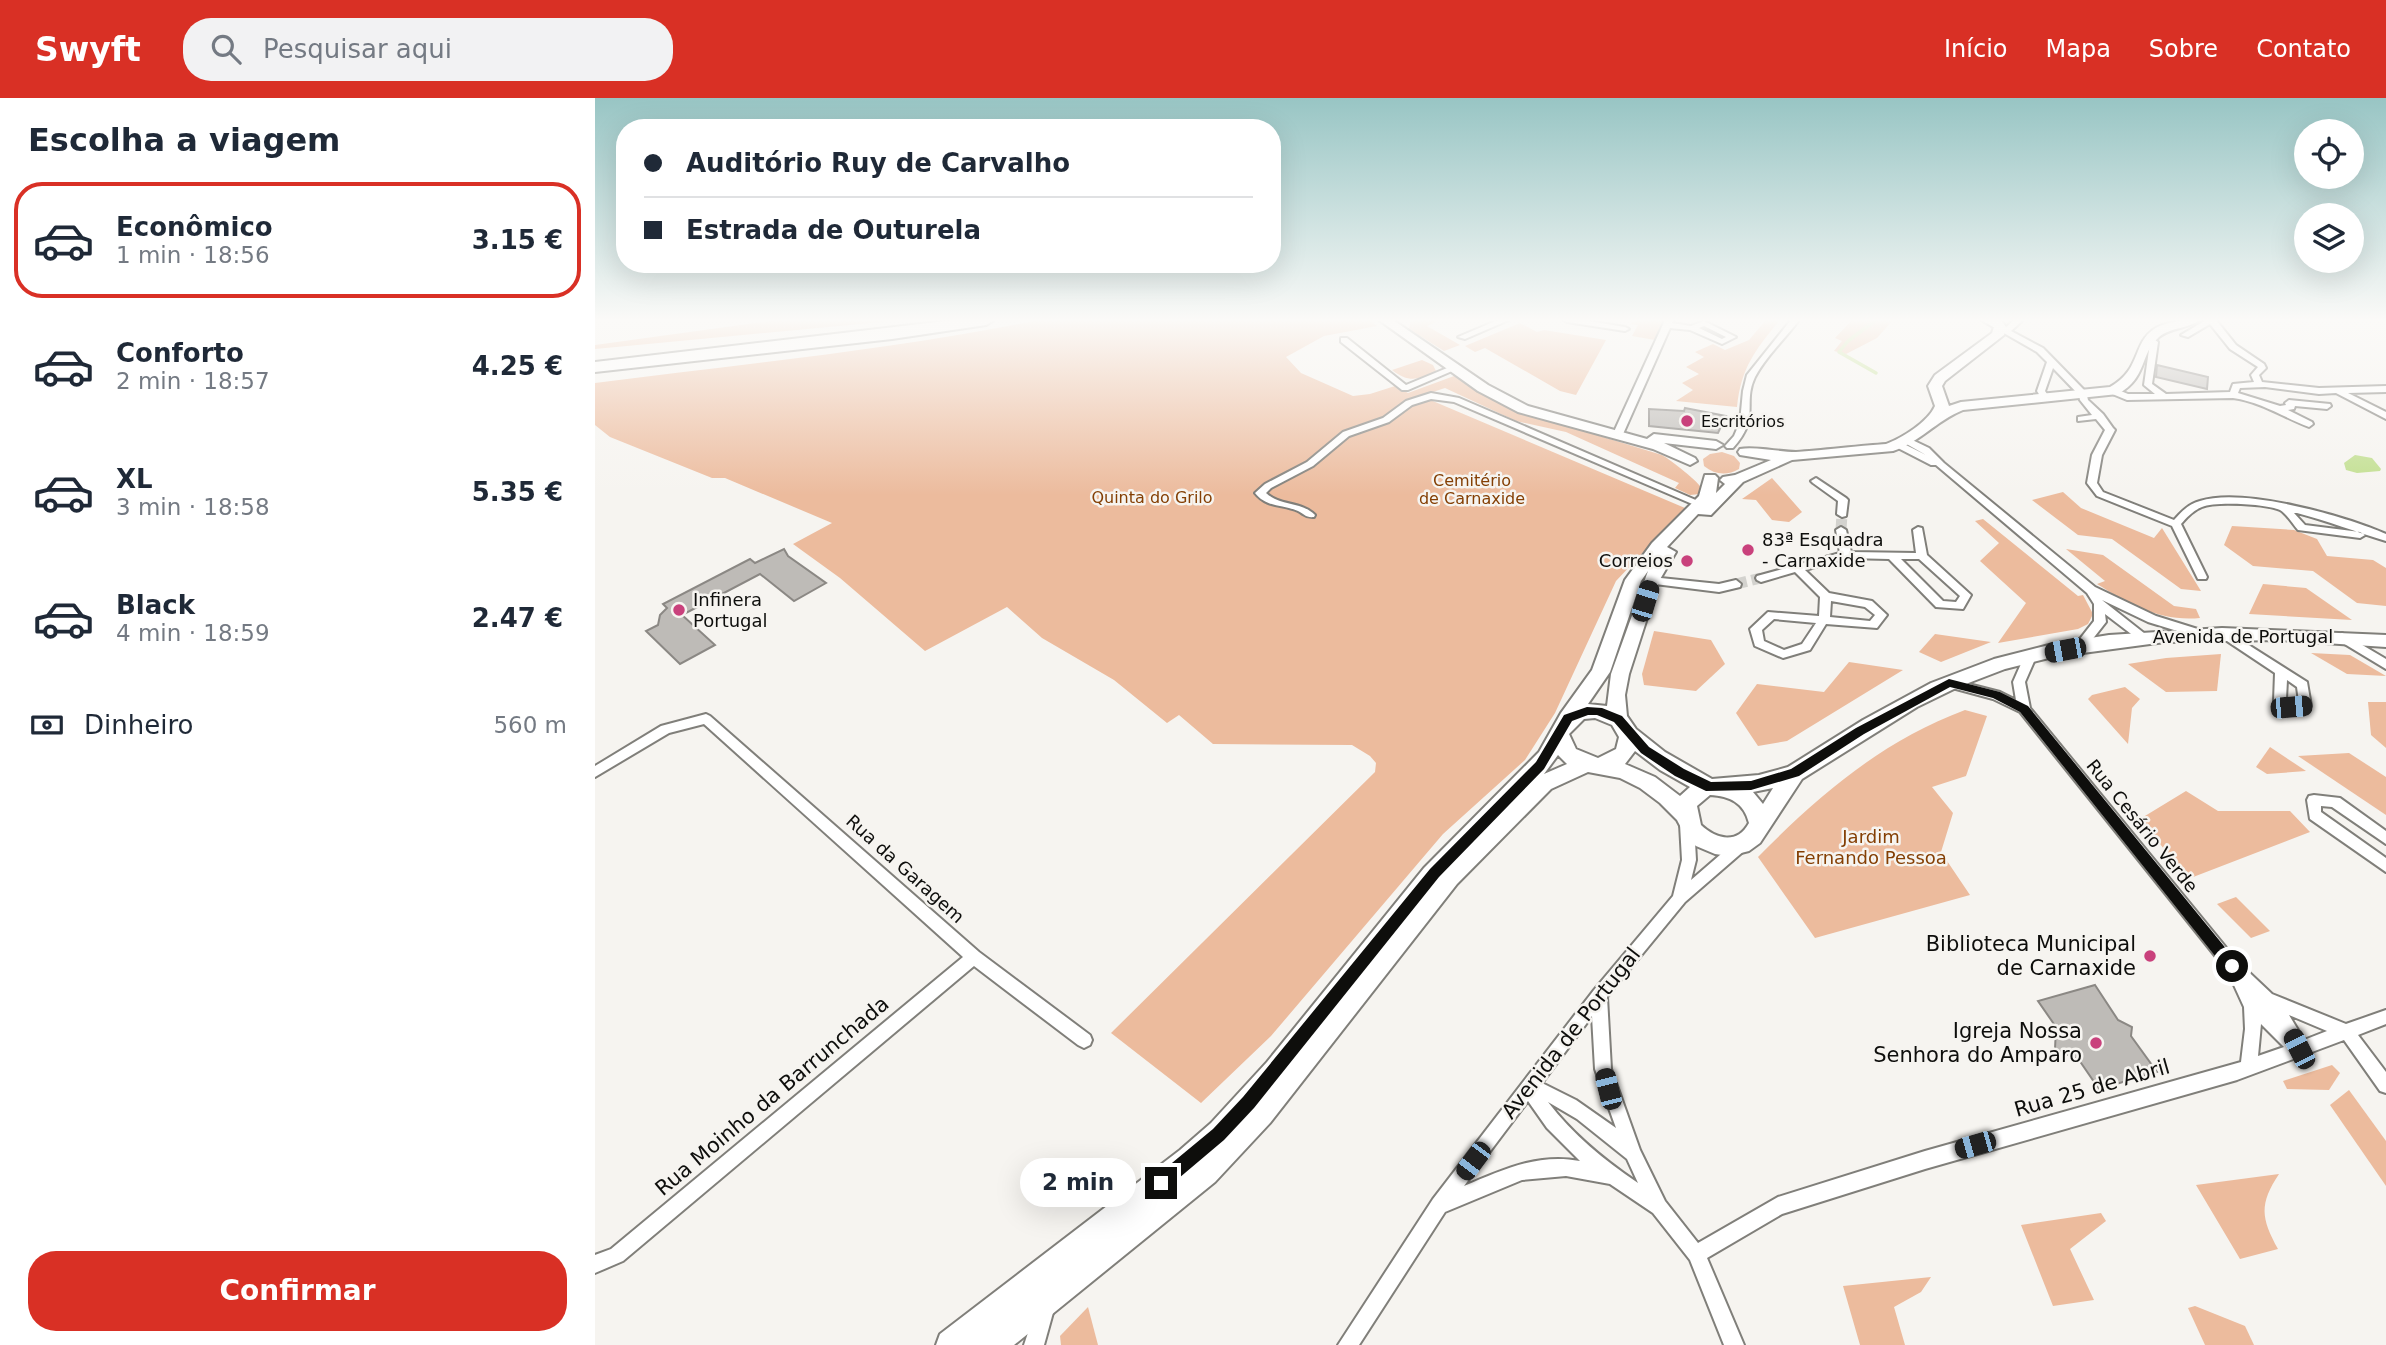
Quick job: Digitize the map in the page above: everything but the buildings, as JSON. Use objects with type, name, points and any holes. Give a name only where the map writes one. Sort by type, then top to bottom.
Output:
[{"type":"street","points":[[1393,378],[1405,388],[1430,378]]},
{"type":"street","points":[[1469,378],[1523,409],[1658,446],[1691,461],[1696,471],[1710,478],[1744,476],[1796,456]]},
{"type":"street","points":[[1618,434],[1643,378]]},
{"type":"street","points":[[1691,461],[1695,451],[1723,445],[1739,437],[1748,417],[1750,378]]},
{"type":"street","points":[[1938,415],[1942,406],[1936,392],[1940,378]]},
{"type":"street","points":[[2045,397],[2042,391],[2046,378]]},
{"type":"street","points":[[2068,378],[2083,394],[2084,400],[2109,430],[2097,455],[2092,483],[2100,494],[2176,524],[2203,577]]},
{"type":"street","points":[[2113,391],[2129,378]]},
{"type":"street","points":[[2149,378],[2148,385],[2165,396]]},
{"type":"street","points":[[2258,378],[2262,384]]},
{"type":"street","points":[[2232,395],[2236,387],[2262,384],[2323,391],[2386,389]]},
{"type":"street","points":[[1618,434],[1723,445],[1769,456],[1796,456],[1902,442],[1938,415],[1968,405],[2113,391],[2127,397],[2245,396],[2309,424]]},
{"type":"street","points":[[2323,391],[2329,408]]},
{"type":"street","points":[[2337,391],[2386,416]]},
{"type":"street","points":[[1936,392],[1950,401],[1968,405]]},
{"type":"street","points":[[1310,515],[1304,509],[1270,502],[1260,493],[1310,464],[1346,434],[1374,425],[1409,403],[1431,396],[1456,400],[1700,504]]},
{"type":"street","points":[[2279,409],[2291,407],[2289,403],[2298,402],[2329,408]]},
{"type":"street","points":[[2081,419],[2100,416]]},
{"type":"street","points":[[1902,442],[1941,465],[2091,590],[2121,606],[2200,635]]},
{"type":"street","points":[[991,1345],[1205,1172],[1261,1114],[1449,877],[1544,783],[1620,758],[1630,743],[1616,695],[1620,674],[1651,581],[1664,557],[1683,533],[1744,476],[1753,463],[1745,452]]},
{"type":"street","points":[[951,1345],[1088,1241],[1218,1134],[1281,1065],[1434,873],[1540,765],[1563,726],[1601,673],[1633,580],[1658,547],[1700,504],[1710,489],[1710,478]]},
{"type":"street","points":[[1816,481],[1843,500],[1842,513]]},
{"type":"street","points":[[2176,524],[2196,506],[2208,501],[2241,500],[2283,506],[2302,528],[2384,536]]},
{"type":"street","points":[[1841,530],[1846,555]]},
{"type":"street","points":[[1892,556],[1940,604],[1959,606],[1966,595],[1922,556],[1918,530]]},
{"type":"street","points":[[1761,578],[1846,555],[1922,556]]},
{"type":"street","points":[[1797,568],[1826,596],[1868,604],[1881,615],[1873,625],[1824,619],[1772,615],[1756,629],[1759,643],[1783,654],[1806,647],[1824,619],[1826,596]]},
{"type":"street","points":[[1651,581],[1719,588],[1736,584]]},
{"type":"street","points":[[2091,590],[2099,604],[2143,637]]},
{"type":"street","points":[[2080,647],[2100,622],[2099,604]]},
{"type":"street","points":[[2121,606],[2136,622],[2143,637]]},
{"type":"street","points":[[2225,634],[2281,673]]},
{"type":"street","name":"Avenida de Portugal","points":[[1716,787],[1751,785],[1795,773],[1860,731],[1949,682],[2030,657],[2143,637],[2225,634],[2386,641]]},
{"type":"street","points":[[2341,637],[2386,665]]},
{"type":"street","points":[[2024,709],[2019,682],[2030,657]]},
{"type":"street","name":"Rua Cesário Verde","points":[[1949,682],[1996,695],[2024,709],[2232,966],[2269,1000],[2284,1018],[2299,1049]]},
{"type":"street","points":[[1587,711],[1598,711],[1624,727],[1645,750],[1679,773],[1745,796],[1758,814],[1760,824],[1750,841],[1740,846],[1715,846],[1703,841],[1686,819],[1655,788],[1632,774],[1592,765],[1565,752],[1563,726],[1587,711]]},
{"type":"street","name":"Rua da Garagem","points":[[595,772],[665,729],[706,719],[974,957],[1084,1040]]},
{"type":"street","name":"Avenida de Portugal","points":[[1760,824],[1795,773]]},
{"type":"street","points":[[1686,819],[1691,796],[1716,787]]},
{"type":"street","points":[[2386,838],[2335,802],[2314,800],[2315,815],[2386,866]]},
{"type":"street","name":"Avenida de Portugal","points":[[1680,898],[1689,860],[1686,819]]},
{"type":"street","name":"Avenida de Portugal","points":[[1349,1344],[1439,1205],[1599,995],[1680,898],[1740,846]]},
{"type":"street","name":"Rua Moinho da Barrunchada","points":[[595,1264],[617,1255],[974,957]]},
{"type":"street","name":"Rua Cesário Verde","points":[[2232,966],[2252,1006],[2299,1049]]},
{"type":"street","points":[[1599,995],[1603,1069],[1633,1154],[1659,1207],[1696,1254],[1734,1345]]},
{"type":"street","name":"Rua Cesário Verde","points":[[2269,1000],[2347,1032]]},
{"type":"street","name":"Rua Cesário Verde","points":[[2249,1067],[2253,1029],[2252,1006]]},
{"type":"street","name":"Rua 25 de Abril","points":[[1696,1254],[1778,1206],[1925,1160],[2249,1067],[2386,1017]]},
{"type":"street","points":[[2347,1032],[2386,1085]]},
{"type":"street","points":[[1529,1086],[1559,1096],[1583,1112],[1633,1154]]},
{"type":"street","points":[[1529,1086],[1540,1108],[1553,1124],[1612,1176],[1659,1207]]},
{"type":"street","points":[[1439,1205],[1522,1171],[1566,1167],[1612,1176]]},
{"type":"street","points":[[1034,1345],[1047,1301]]},
{"type":"green space","name":"Quinta do Grilo","points":[[635,378],[1313,378],[1353,396],[1395,386],[1408,393],[1448,378],[1458,378],[1515,410],[1662,455],[1684,471],[1703,490],[1700,494],[1690,495],[1675,488],[1679,483],[1566,432],[1516,421],[1445,388],[1421,396],[1685,508],[1616,581],[1555,713],[1525,760],[1443,834],[1271,1036],[1201,1103],[1111,1033],[1375,772],[1376,763],[1352,745],[1213,744],[1179,715],[1167,723],[1114,680],[1042,638],[1007,607],[925,651],[840,578],[793,544],[832,523],[725,478],[712,478],[610,437],[595,425],[595,383]]},
{"type":"green space","points":[[1538,378],[1585,378],[1576,395],[1560,391]]},
{"type":"green space","points":[[1691,378],[1743,378],[1737,407],[1676,401],[1693,390],[1682,383]]},
{"type":"green space","points":[[1722,452],[1734,456],[1740,463],[1739,469],[1721,474],[1704,466],[1703,459],[1710,454]]},
{"type":"green space","points":[[1772,478],[1802,512],[1789,522],[1772,520],[1756,500],[1742,499]]},
{"type":"green space","points":[[2063,492],[2081,508],[2154,538],[2162,528],[2201,591],[2181,589],[2112,539],[2078,535],[2032,500]]},
{"type":"green space","points":[[1983,519],[2078,596],[2083,595],[2093,614],[2088,624],[2078,629],[1998,643],[2026,603],[1980,561],[1999,543],[1975,521]]},
{"type":"green space","points":[[2232,526],[2294,530],[2317,539],[2327,556],[2373,560],[2386,568],[2386,606],[2357,603],[2313,571],[2253,566],[2224,545]]},
{"type":"green space","points":[[2066,549],[2103,555],[2174,606],[2196,609],[2200,618],[2186,619],[2159,614],[2121,598],[2097,584],[2105,581]]},
{"type":"green space","points":[[2263,584],[2306,588],[2352,620],[2249,614]]},
{"type":"green space","points":[[1654,631],[1711,640],[1725,664],[1696,691],[1644,685],[1642,674]]},
{"type":"green space","points":[[1935,634],[1991,642],[1941,662],[1919,652]]},
{"type":"green space","points":[[2311,653],[2350,655],[2386,676],[2347,674]]},
{"type":"green space","points":[[2221,654],[2217,691],[2166,692],[2128,664],[2166,658]]},
{"type":"green space","points":[[1849,662],[1903,670],[1787,741],[1758,746],[1736,713],[1757,684],[1824,692]]},
{"type":"green space","points":[[2125,687],[2140,699],[2132,708],[2128,744],[2088,699],[2092,695]]},
{"type":"green space","points":[[2368,702],[2386,702],[2386,748],[2371,735]]},
{"type":"green space","name":"Jardim Fernando Pessoa","points":[[1965,710],[1987,716],[1966,776],[1932,787],[1953,813],[1941,852],[1970,895],[1815,938],[1758,857],[1804,812],[1853,772],[1906,737]]},
{"type":"green space","points":[[2270,747],[2306,771],[2267,774],[2256,767]]},
{"type":"green space","points":[[2349,753],[2386,777],[2386,815],[2298,756]]},
{"type":"green space","points":[[2186,791],[2218,811],[2290,811],[2310,832],[2188,879],[2140,819]]},
{"type":"green space","points":[[2236,897],[2270,931],[2251,938],[2217,904]]},
{"type":"green space","points":[[2332,1065],[2340,1073],[2329,1090],[2287,1089],[2283,1081]]},
{"type":"green space","points":[[2349,1090],[2386,1141],[2386,1186],[2330,1105]]},
{"type":"green space","points":[[2279,1174],[2265,1203],[2268,1228],[2278,1249],[2240,1259],[2196,1185]]},
{"type":"green space","points":[[2101,1213],[2106,1221],[2070,1249],[2094,1300],[2053,1306],[2021,1225]]},
{"type":"green space","points":[[1931,1277],[1921,1292],[1894,1307],[1905,1345],[1860,1345],[1843,1286]]},
{"type":"green space","points":[[2195,1306],[2245,1326],[2254,1345],[2205,1345],[2188,1308]]},
{"type":"green space","points":[[1088,1307],[1098,1345],[1061,1345],[1060,1336]]},
{"type":"shaded area","points":[[2355,455],[2372,458],[2380,471],[2357,473],[2346,470],[2344,463]]},
{"type":"tunnel","points":[[1841,530],[1842,514]]},
{"type":"tunnel","points":[[1736,584],[1761,578]]},
{"type":"place","name":"Escritórios","points":[[1687,421]]},
{"type":"place","name":"83ª Esquadra - Carnaxide","points":[[1748,550]]},
{"type":"place","name":"Correios","points":[[1687,561]]},
{"type":"place","name":"Infinera Portugal","points":[[679,610]]},
{"type":"place","name":"Biblioteca Municipal de Carnaxide","points":[[2150,956]]},
{"type":"place","name":"Igreja Nossa Senhora do Amparo","points":[[2096,1043]]},
{"type":"route","points":[[1161,1183],[1218,1134],[1249,1102],[1434,873],[1540,765],[1568,718],[1587,711],[1598,711],[1618,719],[1645,750],[1679,773],[1710,787],[1722,787],[1751,785],[1795,773],[1860,731],[1949,682],[1996,695],[2024,709],[2232,966]]},
{"type":"park label","name":"Cemitério de Carnaxide","points":[[1472,489]]}]
